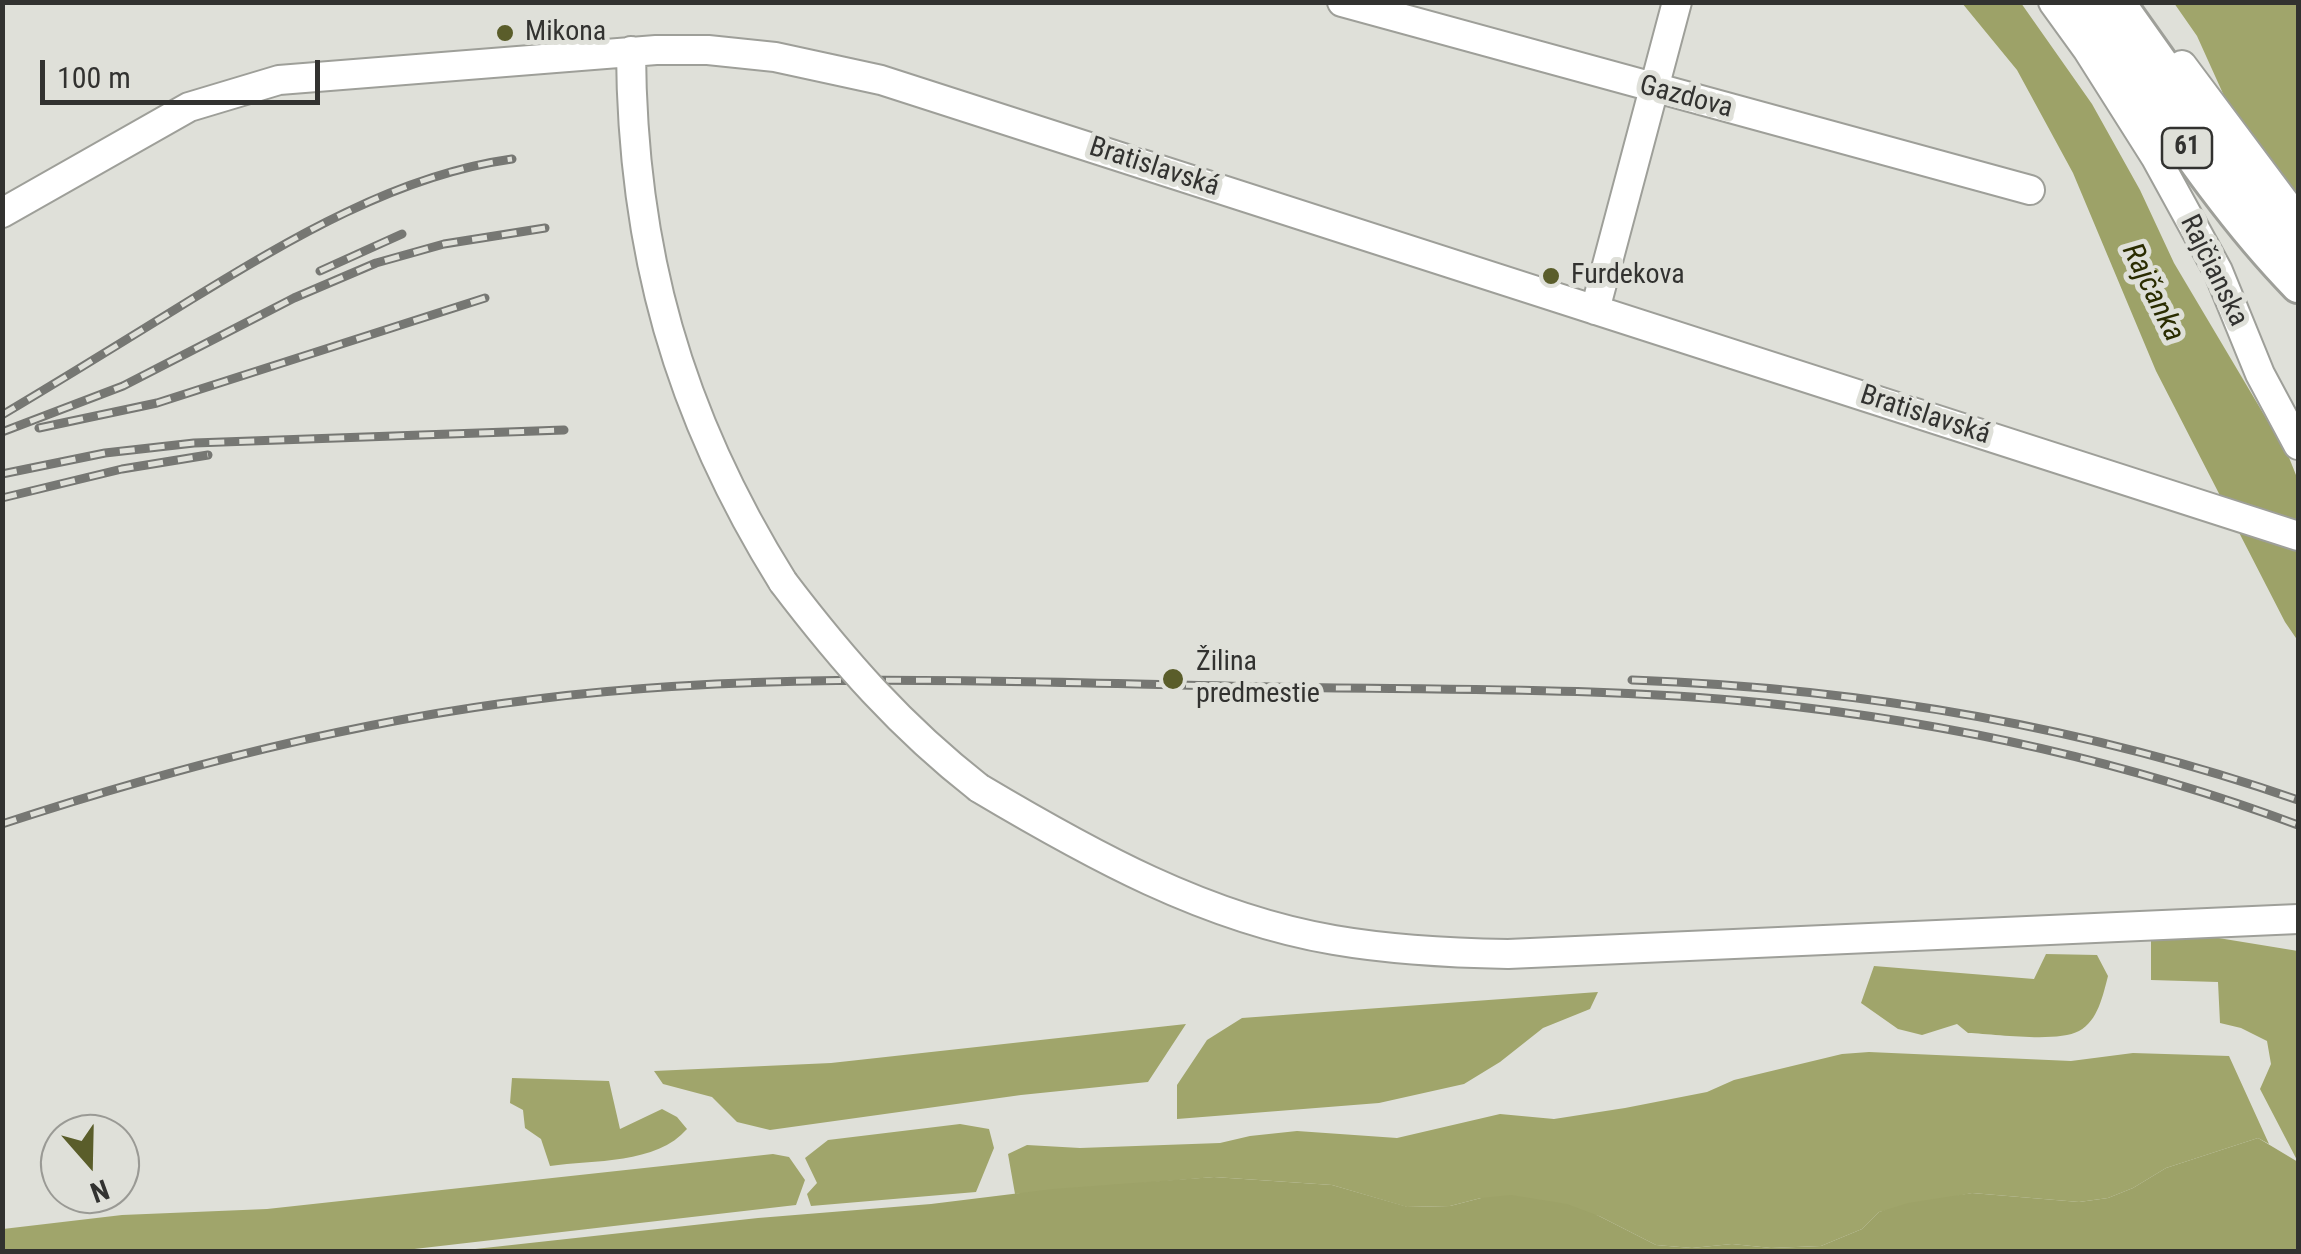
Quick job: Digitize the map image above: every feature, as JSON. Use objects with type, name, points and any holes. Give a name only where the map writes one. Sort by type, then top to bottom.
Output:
[{"type":"main road","name":"61","points":[[2084,2],[2231,207],[2298,286]]},
{"type":"main road","name":"61","points":[[2118,2],[2240,174],[2298,246]]},
{"type":"street","name":"Gazdova","points":[[1342,2],[2030,190]]},
{"type":"street","points":[[1595,310],[1677,2]]},
{"type":"street","name":"Rajčianska","points":[[2053,2],[2088,49],[2156,158],[2218,271],[2260,374],[2298,445]]},
{"type":"street","points":[[2138,2],[2298,220]]},
{"type":"street","points":[[631,51],[639,188],[650,254],[672,345],[706,442],[730,491],[783,582],[825,638],[892,714],[980,788],[1056,834],[1196,901],[1274,926],[1382,947],[1508,954],[2298,919]]},
{"type":"street","name":"Bratislavská","points":[[2,213],[163,120],[216,96],[247,88],[314,75],[631,51],[745,53],[837,68],[881,80],[2298,536]]},
{"type":"shaded area","points":[[2174,3],[2298,3],[2298,246],[2290,242],[2197,36]]},
{"type":"shaded area","points":[[2151,927],[2298,951],[2298,1162],[2260,1089],[2271,1064],[2267,1041],[2220,1023],[2218,982],[2151,980]]},
{"type":"shaded area","points":[[2046,954],[2097,955],[2108,976],[2091,1021],[2069,1035],[1968,1033],[1957,1024],[1922,1035],[1898,1029],[1861,1003],[1874,966],[2034,979]]},
{"type":"shaded area","points":[[1598,992],[1590,1009],[1543,1028],[1464,1084],[1379,1103],[1177,1119],[1177,1085],[1207,1040],[1242,1018]]},
{"type":"shaded area","points":[[1186,1024],[1148,1082],[1021,1095],[770,1130],[737,1122],[712,1097],[663,1084],[654,1071],[831,1063]]},
{"type":"shaded area","points":[[2133,1053],[2229,1056],[2269,1144],[2258,1138],[2166,1168],[2108,1198],[2079,1202],[1972,1193],[1879,1212],[1862,1229],[1821,1246],[1771,1248],[1656,1245],[1599,1216],[1481,1198],[1450,1206],[1407,1207],[1332,1185],[1214,1177],[1015,1194],[1008,1154],[1027,1145],[1080,1148],[1220,1143],[1297,1131],[1397,1138],[1500,1114],[1554,1119],[1625,1108],[1707,1092],[1734,1080],[1842,1054],[2071,1061]]},
{"type":"shaded area","points":[[512,1078],[609,1081],[620,1129],[662,1109],[677,1117],[687,1129],[659,1149],[642,1155],[550,1166],[541,1139],[525,1128],[523,1110],[510,1103]]},
{"type":"shaded area","points":[[960,1124],[989,1129],[994,1148],[976,1192],[811,1206],[807,1194],[817,1183],[805,1158],[828,1140]]},
{"type":"shaded area","points":[[773,1154],[789,1157],[805,1180],[796,1205],[397,1251],[3,1251],[3,1229],[122,1215],[267,1209]]},
{"type":"water","name":"Rajčanka","points":[[1962,3],[2021,3],[2092,104],[2140,190],[2174,263],[2288,455],[2298,480],[2298,641],[2156,371],[2073,173],[2017,70]]},
{"type":"water","points":[[2258,1138],[2298,1162],[2298,1251],[457,1251],[1053,1189],[1214,1177],[1332,1185],[1408,1207],[1450,1206],[1511,1195],[1567,1204],[1656,1245],[1821,1246],[1862,1229],[1879,1212],[1908,1203],[1972,1193],[2079,1202],[2108,1198],[2166,1168]]},
{"type":"railway","points":[[2,415],[229,276],[346,212],[427,179],[512,159]]},
{"type":"railway","points":[[2,432],[123,386],[294,298],[376,263],[444,244],[545,228]]},
{"type":"railway","points":[[320,271],[402,234]]},
{"type":"railway","points":[[39,428],[157,403],[485,298]]},
{"type":"railway","points":[[2,474],[105,453],[194,443],[564,430]]},
{"type":"railway","points":[[2,498],[122,469],[208,455]]},
{"type":"railway","points":[[2,824],[266,748],[469,708],[720,684],[904,680],[1580,692],[1764,703],[1900,721],[2035,747],[2168,782],[2298,825]]},
{"type":"railway","points":[[1632,680],[1801,692],[1970,715],[2135,751],[2298,800]]},
{"type":"place","name":"Mikona","points":[[505,33]]},
{"type":"place","name":"Furdekova","points":[[1551,276]]},
{"type":"place","name":"Žilina predmestie","points":[[1173,679]]}]
